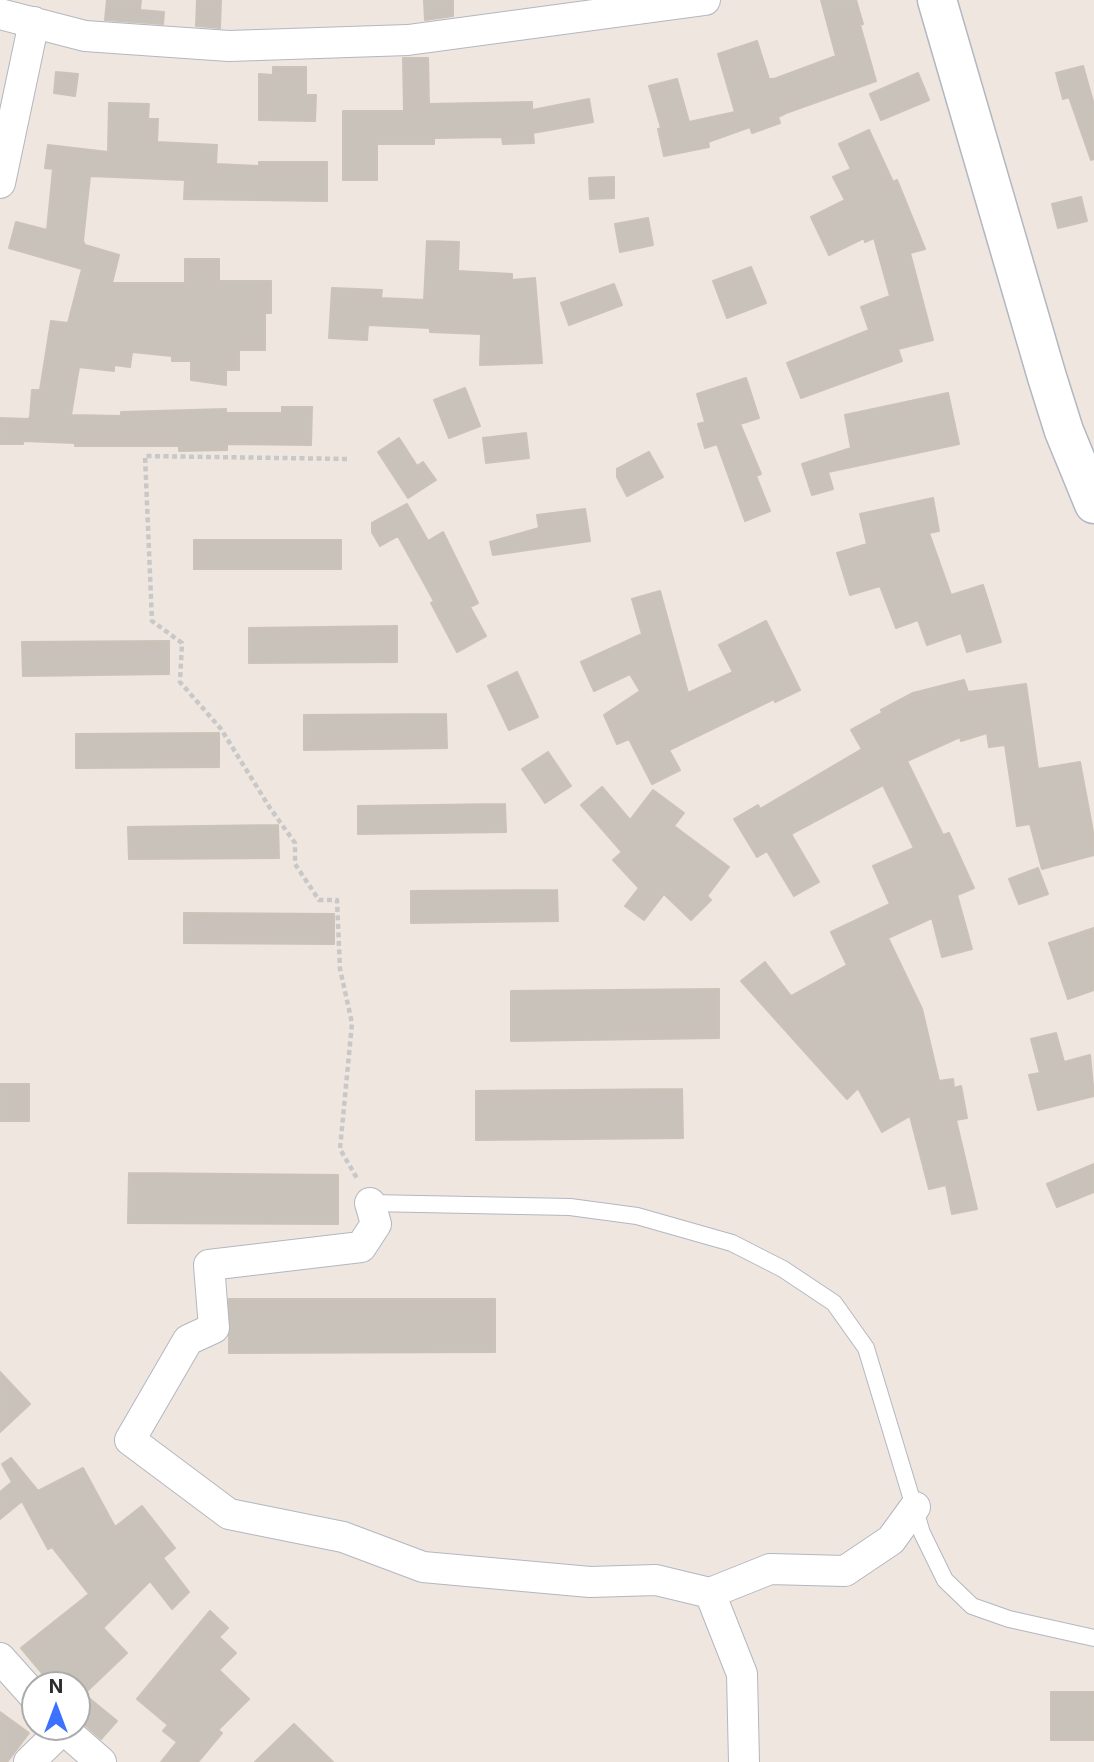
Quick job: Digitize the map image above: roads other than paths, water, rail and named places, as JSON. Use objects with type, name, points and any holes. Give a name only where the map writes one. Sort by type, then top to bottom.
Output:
[{"type":"street","points":[[0,14],[85,36],[229,46],[394,41],[705,0]]},
{"type":"street","points":[[937,0],[1053,398],[1094,504]]},
{"type":"street","points":[[0,183],[34,22]]},
{"type":"street","points":[[370,1203],[376,1224],[361,1247],[209,1265],[214,1328],[188,1340],[130,1440],[229,1514],[343,1537],[423,1567],[590,1583],[656,1580],[710,1592],[770,1569],[845,1571],[891,1540],[915,1507]]},
{"type":"street","points":[[710,1592],[742,1674],[744,1762]]},
{"type":"street","points":[[0,1658],[21,1681]]},
{"type":"street","points":[[29,1762],[49,1741]]},
{"type":"street","points":[[77,1741],[101,1762]]},
{"type":"lane","points":[[370,1203],[570,1207],[637,1216],[732,1243],[783,1269],[834,1303],[866,1348],[922,1533],[945,1580],[972,1606],[1009,1619],[1094,1638]]}]
